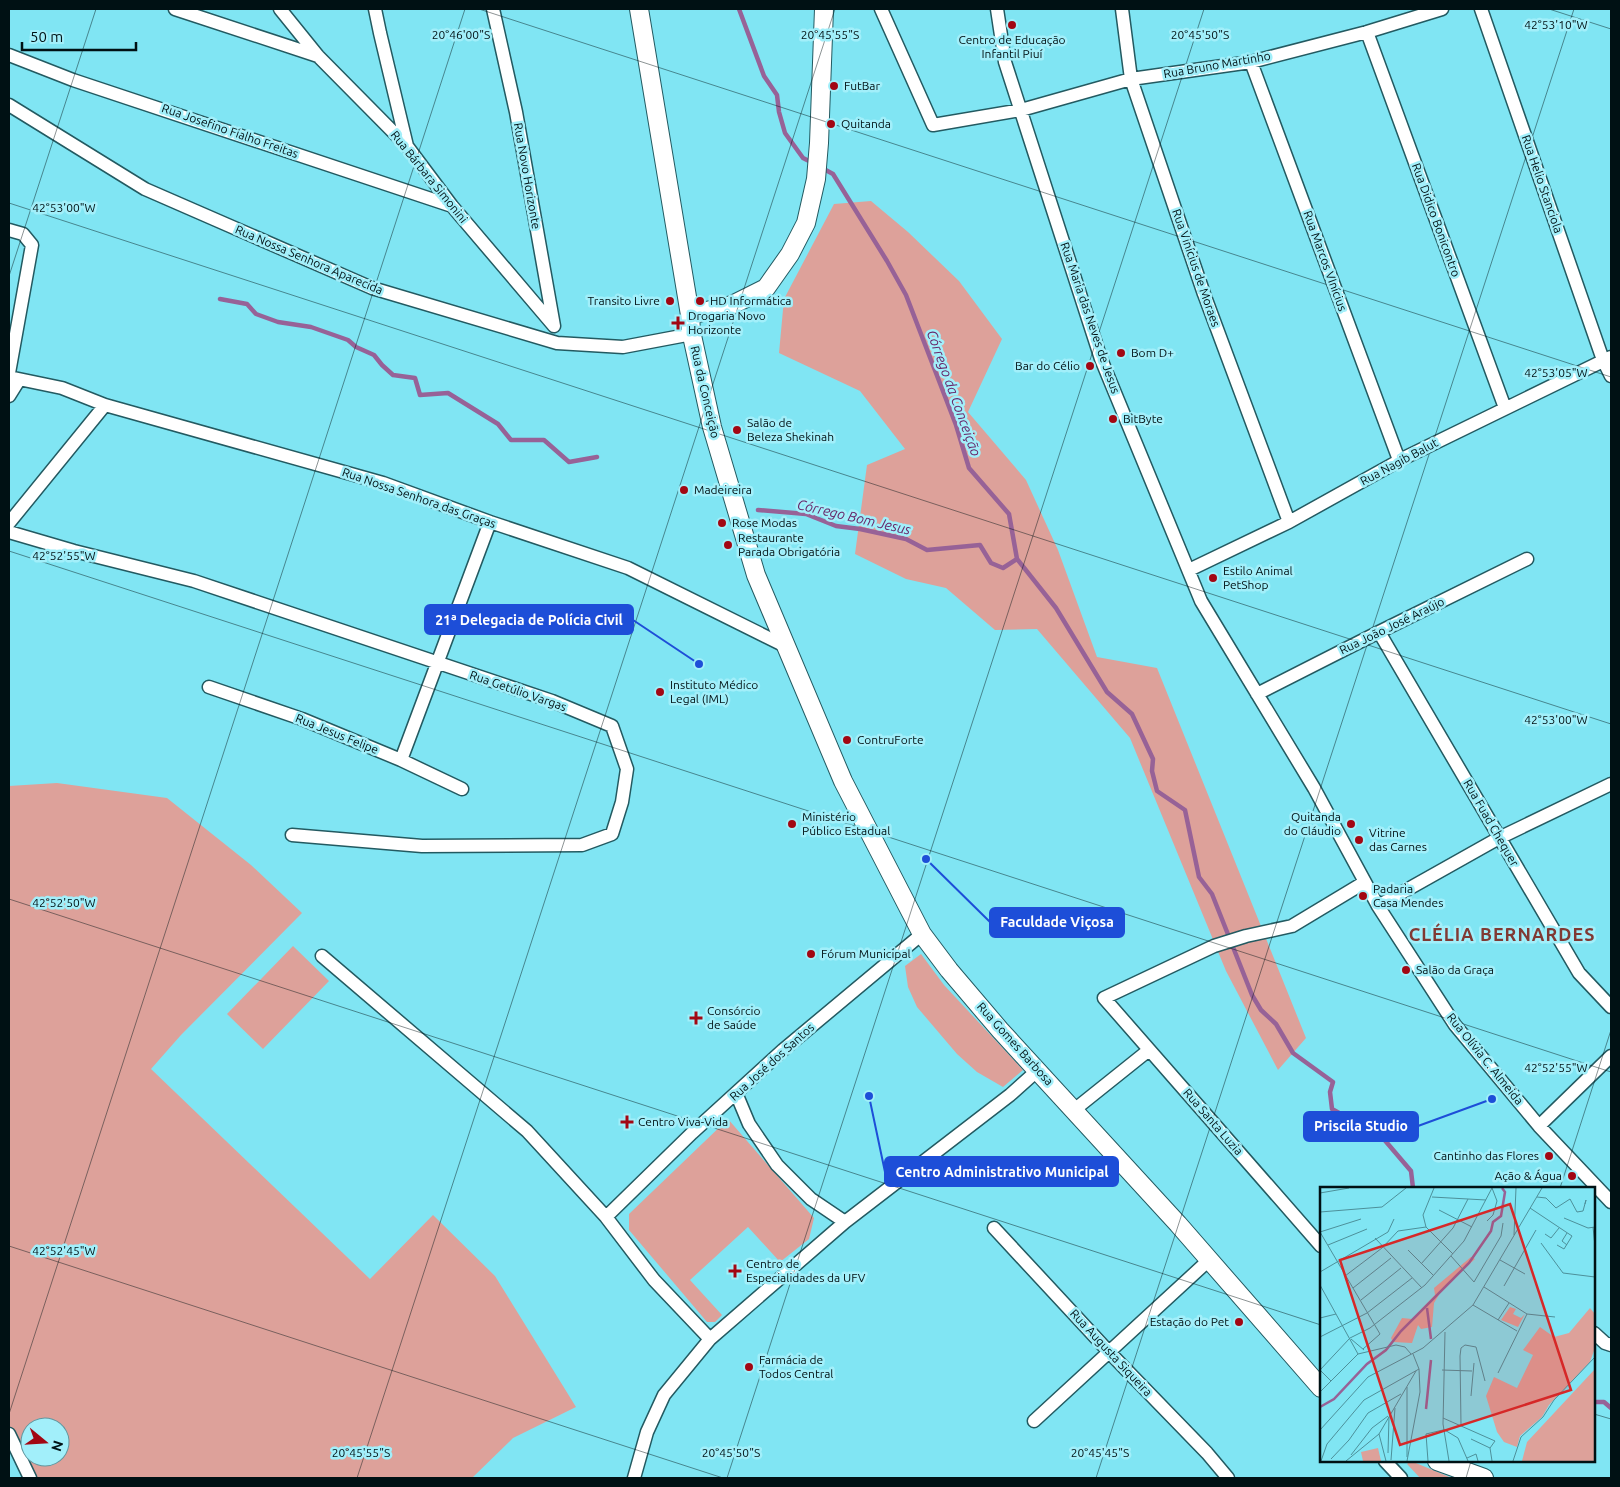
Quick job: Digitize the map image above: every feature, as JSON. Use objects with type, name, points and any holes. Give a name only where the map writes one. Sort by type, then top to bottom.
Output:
[{"type":"street","points":[[175,9],[318,56]]},
{"type":"street","name":"Rua Bárbara Simonini","points":[[280,9],[318,56],[407,146],[452,206],[554,326]]},
{"type":"street","points":[[376,9],[407,146]]},
{"type":"street","name":"Rua Novo Horizonte","points":[[493,9],[516,112],[557,343]]},
{"type":"street","name":"Rua da Conceição","points":[[639,9],[692,334],[712,427],[756,574],[787,647]]},
{"type":"street","points":[[690,315],[732,305],[766,288],[790,254],[806,222],[816,179],[824,9]]},
{"type":"street","name":"Rua Bruno Martinho","points":[[881,9],[933,125],[1021,110],[1131,79],[1251,62],[1367,32],[1442,9]]},
{"type":"street","name":"Rua Maria das Neves de Jesus","points":[[997,9],[1005,62],[1101,359],[1201,601],[1257,694]]},
{"type":"street","name":"Rua Vinícius de Moraes","points":[[1122,9],[1131,79],[1204,294],[1289,522]]},
{"type":"street","name":"Rua Helio Stanciola","points":[[1481,9],[1607,359],[1611,376]]},
{"type":"street","name":"Rua Didico Bonicontro","points":[[1367,32],[1506,408]]},
{"type":"street","name":"Rua Josefino Fialho Freitas","points":[[9,55],[73,80],[452,206]]},
{"type":"street","name":"Rua Marcos VInícius","points":[[1251,62],[1399,460]]},
{"type":"street","name":"Rua Nossa Senhora Aparecida","points":[[9,105],[145,189],[362,284],[557,343],[623,347],[692,334]]},
{"type":"street","points":[[9,230],[23,234],[32,245],[9,396]]},
{"type":"street","name":"Rua Nagib Balut","points":[[1188,570],[1289,522],[1399,460],[1607,359]]},
{"type":"street","name":"Rua Nossa Senhora das Graças","points":[[12,377],[62,388],[105,405],[383,483],[490,522],[628,568],[787,647]]},
{"type":"street","points":[[9,523],[105,405]]},
{"type":"street","points":[[401,760],[490,522]]},
{"type":"street","name":"Rua Getúlio Vargas","points":[[9,532],[74,551],[194,581],[552,701],[612,726],[627,769],[622,802],[612,834],[582,845],[422,846],[292,835]]},
{"type":"street","name":"Rua João José Araújo","points":[[1257,694],[1527,559]]},
{"type":"street","name":"Rua Fuad Chequer","points":[[1379,632],[1580,973],[1611,1007]]},
{"type":"street","name":"Rua Gomes Barbosa","points":[[787,647],[843,782],[922,934],[949,970],[1320,1387]]},
{"type":"street","name":"Rua Jesus Felipe","points":[[209,687],[302,719],[401,760],[462,789]]},
{"type":"street","name":"Rua Olívia C. Almeida","points":[[1257,694],[1314,788],[1378,906],[1455,1025],[1539,1126],[1611,1202]]},
{"type":"street","points":[[1378,906],[1499,838],[1611,784]]},
{"type":"street","name":"Rua Santa Luzia","points":[[1320,1245],[1104,998],[1214,946],[1246,936],[1292,926],[1365,882]]},
{"type":"street","name":"Rua José dos Santos","points":[[606,1217],[692,1132],[784,1050],[922,934]]},
{"type":"street","points":[[322,956],[527,1131],[606,1217],[654,1280],[710,1339]]},
{"type":"street","points":[[1074,1110],[1150,1050]]},
{"type":"street","points":[[1539,1126],[1611,1056]]},
{"type":"street","points":[[634,1478],[647,1432],[664,1396],[710,1339],[845,1222],[1010,1095],[1038,1070]]},
{"type":"street","points":[[736,1093],[749,1124],[777,1166],[811,1200],[845,1222]]},
{"type":"street","name":"Rua Augusta Siqueira","points":[[994,1228],[1109,1352],[1207,1453],[1228,1478]]},
{"type":"street","points":[[1034,1421],[1209,1260]]},
{"type":"street","points":[[1595,1334],[1605,1343],[1611,1345]]},
{"type":"street","points":[[9,1434],[30,1478]]},
{"type":"street","points":[[1386,1462],[1401,1478]]},
{"type":"street","points":[[1440,1462],[1484,1478]]},
{"type":"shaded area","points":[[871,201],[908,232],[959,281],[1002,339],[968,412],[1026,480],[1058,550],[1097,657],[1157,668],[1306,1038],[1278,1070],[1226,971],[1130,738],[1037,629],[995,630],[946,588],[906,579],[855,554],[867,465],[905,449],[860,391],[779,353],[784,299],[834,204]]},
{"type":"shaded area","points":[[57,783],[167,798],[251,865],[302,913],[181,1035],[151,1069],[370,1279],[433,1215],[495,1276],[576,1407],[513,1438],[472,1478],[36,1478],[30,1467],[70,1467],[70,1417],[20,1417],[20,1447],[9,1426],[9,786]]},
{"type":"shaded area","points":[[293,946],[329,981],[263,1049],[227,1014]]},
{"type":"shaded area","points":[[921,954],[944,985],[1023,1070],[1003,1087],[977,1072],[957,1054],[917,1007],[908,987],[905,966]]},
{"type":"shaded area","points":[[728,1119],[814,1218],[809,1239],[780,1262],[748,1227],[690,1280],[722,1315],[715,1322],[707,1322],[629,1230],[629,1214]]},
{"type":"shaded area","points":[[1413,1462],[1452,1478],[1420,1478],[1407,1464]]},
{"type":"waterway","name":"Córrego da Conceição","points":[[739,9],[764,76],[777,95],[779,112],[785,133],[803,158],[813,163]]},
{"type":"waterway","name":"Córrego da Conceição","points":[[822,168],[833,174],[906,295],[956,425],[969,468],[1009,514],[1017,559],[1056,608],[1107,692],[1132,714],[1153,759],[1152,771],[1157,791],[1185,810],[1199,877],[1212,894],[1252,995],[1261,1010],[1276,1024],[1293,1053],[1333,1082],[1330,1092],[1332,1109],[1382,1137],[1411,1171],[1413,1187]]},
{"type":"waterway","name":"Córrego Bom Jesus","points":[[220,299],[247,304],[256,314],[278,322],[311,327],[348,340],[356,347],[374,355],[393,375],[415,378],[420,395],[448,393],[498,424],[511,440],[544,440],[569,462],[597,457]]},
{"type":"waterway","name":"Córrego Bom Jesus","points":[[758,510],[806,514],[836,526],[906,539],[927,550],[980,545],[991,563],[1003,568],[1017,559]]},
{"type":"waterway","name":"Córrego da Conceição","points":[[1595,1402],[1604,1402],[1611,1408]]},
{"type":"place","name":"Centro de Educação Infantil Piuí","points":[[1012,25]]},
{"type":"place","name":"FutBar","points":[[834,86]]},
{"type":"place","name":"Quitanda","points":[[831,124]]},
{"type":"place","name":"Transito Livre","points":[[670,301]]},
{"type":"place","name":"HD Informática","points":[[700,301]]},
{"type":"place","name":"Drogaria Novo Horizonte","points":[[678,323]]},
{"type":"place","name":"Bom D+","points":[[1121,353]]},
{"type":"place","name":"Bar do Célio","points":[[1090,366]]},
{"type":"place","name":"BitByte","points":[[1113,419]]},
{"type":"place","name":"Salão de Beleza Shekinah","points":[[737,430]]},
{"type":"place","name":"Madeireira","points":[[684,490]]},
{"type":"place","name":"Rose Modas","points":[[722,523]]},
{"type":"place","name":"Restaurante Parada Obrigatória","points":[[728,545]]},
{"type":"place","name":"Estilo Animal PetShop","points":[[1213,578]]},
{"type":"place","name":"21ª Delegacia de Polícia Civil","points":[[699,664]]},
{"type":"place","name":"Instituto Médico Legal (IML)","points":[[660,692]]},
{"type":"place","name":"ContruForte","points":[[847,740]]},
{"type":"place","name":"Ministério Público Estadual","points":[[792,824]]},
{"type":"place","name":"Quitanda do Cláudio","points":[[1351,824]]},
{"type":"place","name":"Vitrine das Carnes","points":[[1359,840]]},
{"type":"place","name":"Faculdade Viçosa","points":[[926,859]]},
{"type":"place","name":"Padaria Casa Mendes","points":[[1363,896]]},
{"type":"place","name":"Fórum Municipal","points":[[811,954]]},
{"type":"place","name":"Salão da Graça","points":[[1406,970]]},
{"type":"place","name":"Consórcio de Saúde","points":[[696,1018]]},
{"type":"place","name":"Centro Administrativo Municipal","points":[[869,1096]]},
{"type":"place","name":"Priscila Studio","points":[[1492,1099]]},
{"type":"place","name":"Centro Viva-Vida","points":[[627,1122]]},
{"type":"place","name":"Cantinho das Flores","points":[[1549,1156]]},
{"type":"place","name":"Ação & Água","points":[[1572,1176]]},
{"type":"place","name":"Centro de Especialidades da UFV","points":[[735,1271]]},
{"type":"place","name":"Estação do Pet","points":[[1239,1322]]},
{"type":"place","name":"Farmácia de Todos Central","points":[[749,1367]]},
{"type":"district","name":"CLÉLIA BERNARDES","points":[[1502,935]]}]
